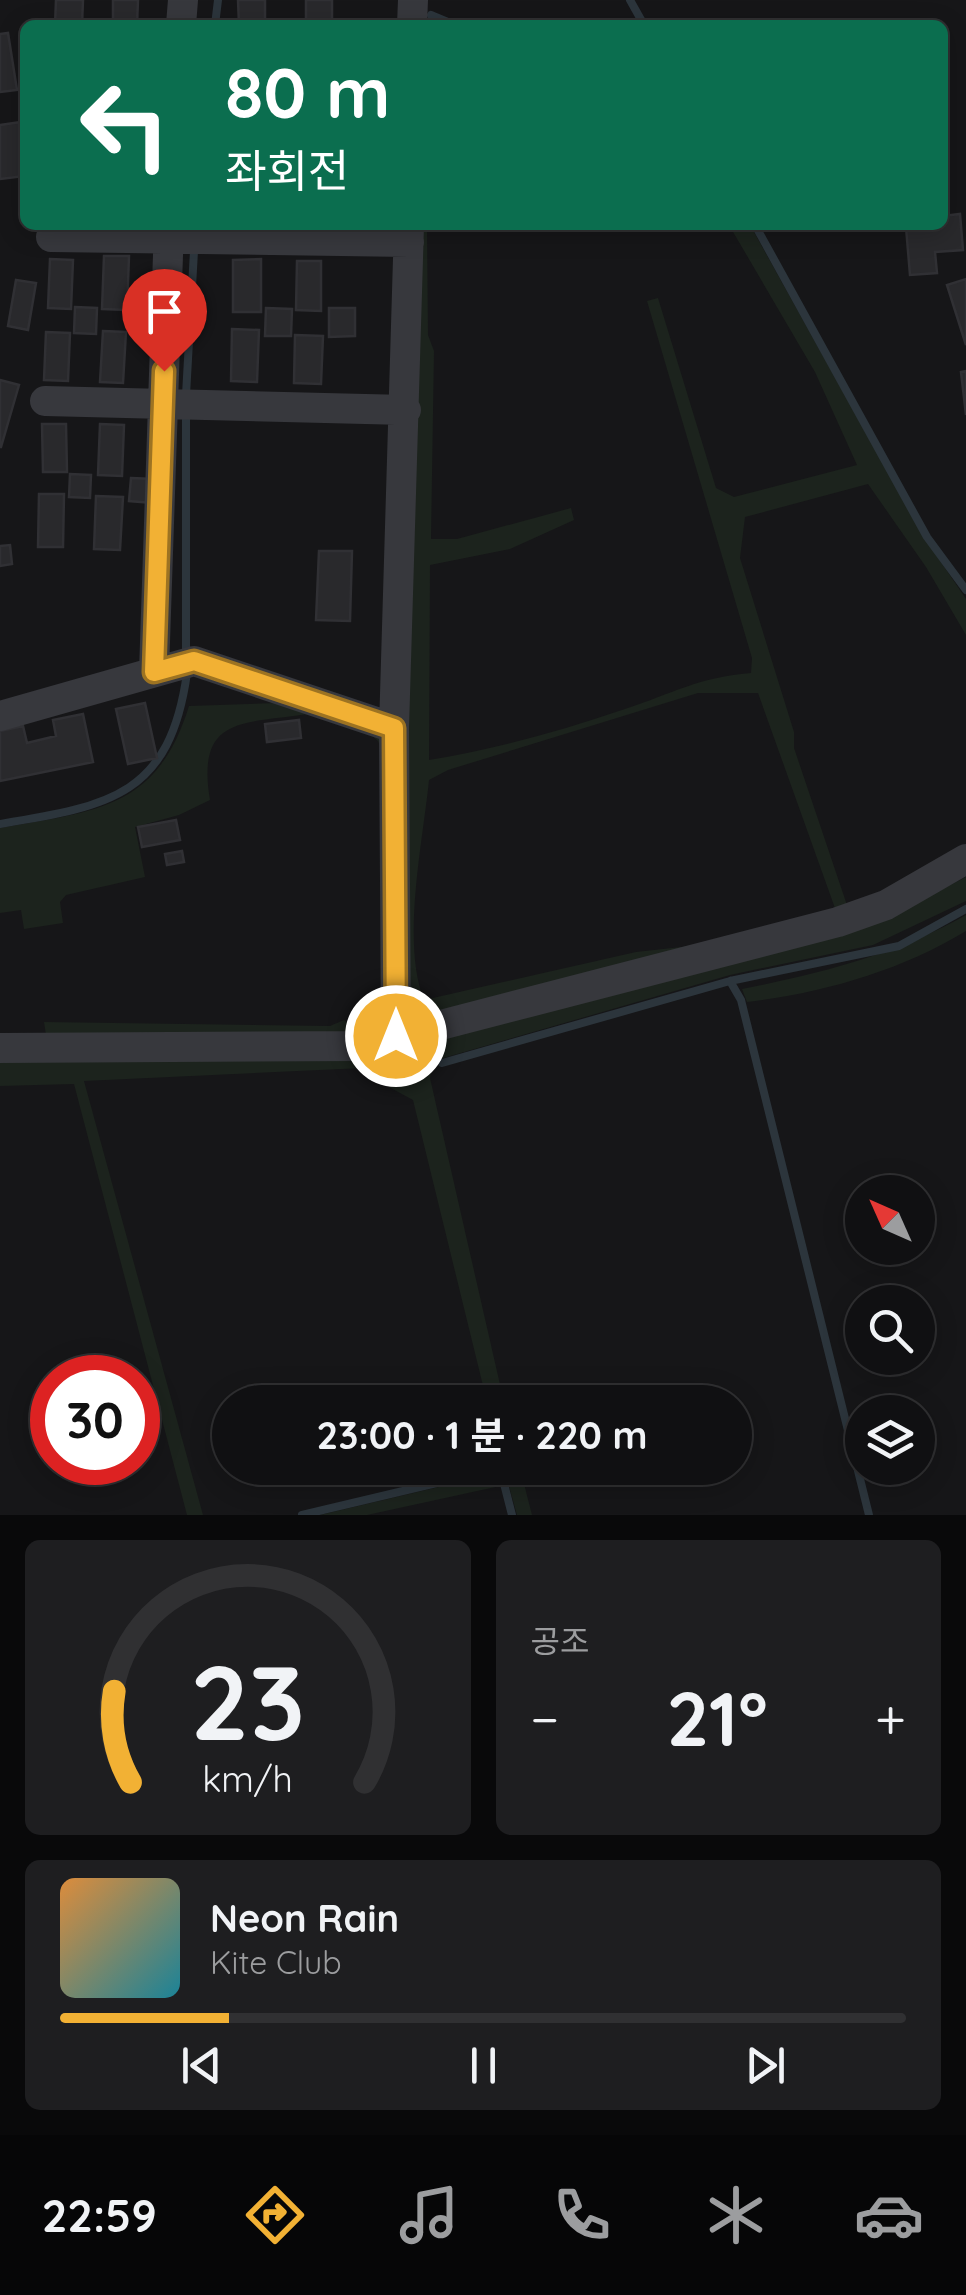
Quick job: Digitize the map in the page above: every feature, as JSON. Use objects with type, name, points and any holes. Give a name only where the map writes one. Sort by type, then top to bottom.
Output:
[{"type":"street","points":[[154,672],[169,232]]},
{"type":"street","points":[[51,236],[169,232],[409,234],[394,728],[396,1036]]},
{"type":"street","points":[[45,400],[406,410]]},
{"type":"street","points":[[0,716],[194,661],[394,728]]},
{"type":"street","points":[[0,1048],[360,1046],[838,922],[886,905],[966,859]]},
{"type":"shaded area","points":[[419,230],[427,230],[428,335],[434,351],[431,539],[457,539],[571,508],[574,520],[510,549],[430,565],[429,760],[528,739],[700,682],[751,673],[752,658],[647,301],[658,298],[716,488],[734,497],[857,465],[815,372],[732,230],[753,230],[924,537],[966,599],[966,635],[926,567],[868,484],[745,517],[740,558],[794,732],[794,748],[848,908],[836,911],[758,693],[698,693],[448,770],[429,780],[416,891],[414,950],[424,1000],[636,952],[708,944],[412,1021],[402,1000]]},
{"type":"shaded area","points":[[306,702],[308,714],[244,723],[229,729],[217,739],[210,753],[210,800],[179,815],[135,827],[145,877],[66,895],[60,902],[63,923],[24,929],[21,910],[0,913],[0,828],[93,809],[140,786],[159,767],[176,740],[189,706]]},
{"type":"shaded area","points":[[362,727],[386,736],[384,1018],[367,1035],[47,1041],[44,1022],[330,1026],[344,1020],[357,1028],[365,1024],[382,990],[384,755],[378,741]]},
{"type":"shaded area","points":[[966,877],[966,901],[873,945],[730,975],[433,1061],[430,1078],[500,1385],[483,1385],[413,1100],[389,1087],[385,1067],[84,1081],[159,1355],[145,1355],[74,1084],[0,1086],[0,1059],[360,1052],[874,924]]},
{"type":"shaded area","points":[[966,915],[966,931],[888,969],[804,993],[747,1002],[742,989],[857,961]]},
{"type":"shaded area","points":[[160,1358],[203,1515],[187,1515],[160,1412]]},
{"type":"shaded area","points":[[447,1485],[500,1485],[367,1515],[320,1515]]},
{"type":"shaded area","points":[[509,1485],[524,1485],[532,1515],[517,1515]]},
{"type":"building","points":[[56,0],[83,0],[82,20],[55,20]]},
{"type":"building","points":[[113,0],[138,0],[137,20],[113,20]]},
{"type":"building","points":[[238,0],[265,0],[265,20],[239,20]]},
{"type":"building","points":[[306,0],[332,0],[332,20],[306,20]]},
{"type":"building","points":[[8,33],[17,90],[0,92],[0,34]]},
{"type":"building","points":[[20,122],[20,177],[0,179],[0,125]]},
{"type":"building","points":[[960,214],[963,250],[935,252],[937,273],[910,275],[906,230],[948,230],[948,215]]},
{"type":"building","points":[[104,256],[129,256],[127,310],[102,309]]},
{"type":"building","points":[[50,259],[73,260],[71,309],[48,308]]},
{"type":"building","points":[[261,259],[261,312],[233,312],[233,260]]},
{"type":"building","points":[[297,261],[321,261],[321,311],[296,310]]},
{"type":"building","points":[[966,279],[966,345],[947,285]]},
{"type":"building","points":[[16,280],[36,283],[28,330],[8,326]]},
{"type":"building","points":[[75,307],[97,308],[96,334],[74,333]]},
{"type":"building","points":[[134,307],[159,308],[158,334],[133,333]]},
{"type":"building","points":[[266,308],[292,309],[291,336],[265,336]]},
{"type":"building","points":[[329,308],[355,308],[355,336],[329,337]]},
{"type":"building","points":[[232,329],[259,330],[257,382],[231,381]]},
{"type":"building","points":[[103,331],[126,332],[123,383],[100,382]]},
{"type":"building","points":[[46,332],[70,333],[68,381],[44,380]]},
{"type":"building","points":[[295,335],[323,336],[321,384],[294,383]]},
{"type":"building","points":[[966,371],[966,415],[961,372]]},
{"type":"building","points":[[0,380],[19,385],[1,447],[0,447]]},
{"type":"building","points":[[42,424],[66,424],[67,472],[43,472]]},
{"type":"building","points":[[100,424],[124,425],[122,476],[98,475]]},
{"type":"building","points":[[70,474],[91,475],[90,498],[69,497]]},
{"type":"building","points":[[131,478],[154,479],[152,503],[129,501]]},
{"type":"building","points":[[39,494],[64,494],[63,547],[38,547]]},
{"type":"building","points":[[96,496],[123,497],[120,550],[94,549]]},
{"type":"building","points":[[10,545],[12,564],[0,566],[0,546]]},
{"type":"building","points":[[319,551],[352,551],[350,621],[316,620]]},
{"type":"building","points":[[145,703],[157,758],[128,764],[116,709]]},
{"type":"building","points":[[83,714],[93,762],[0,781],[0,731],[23,726],[27,743],[56,736],[53,720]]},
{"type":"building","points":[[299,720],[301,738],[267,742],[265,724]]},
{"type":"building","points":[[176,820],[180,840],[142,847],[138,827]]},
{"type":"building","points":[[182,851],[184,862],[167,865],[165,854]]},
{"type":"waterway","points":[[216,20],[218,0]]},
{"type":"waterway","points":[[630,0],[641,20]]},
{"type":"waterway","points":[[431,15],[443,20]]},
{"type":"waterway","points":[[758,230],[927,537],[966,590]]},
{"type":"waterway","points":[[186,395],[194,251]]},
{"type":"waterway","points":[[186,418],[186,655]]},
{"type":"waterway","points":[[0,824],[74,810],[129,788],[150,770],[166,746],[179,714],[187,673]]},
{"type":"waterway","points":[[442,1063],[730,981],[899,946],[966,909]]},
{"type":"waterway","points":[[730,981],[741,1000],[869,1515]]},
{"type":"waterway","points":[[302,1515],[500,1468],[512,1515]]},
{"type":"route","points":[[164,371],[154,672],[194,661],[394,728],[396,1036]]}]
